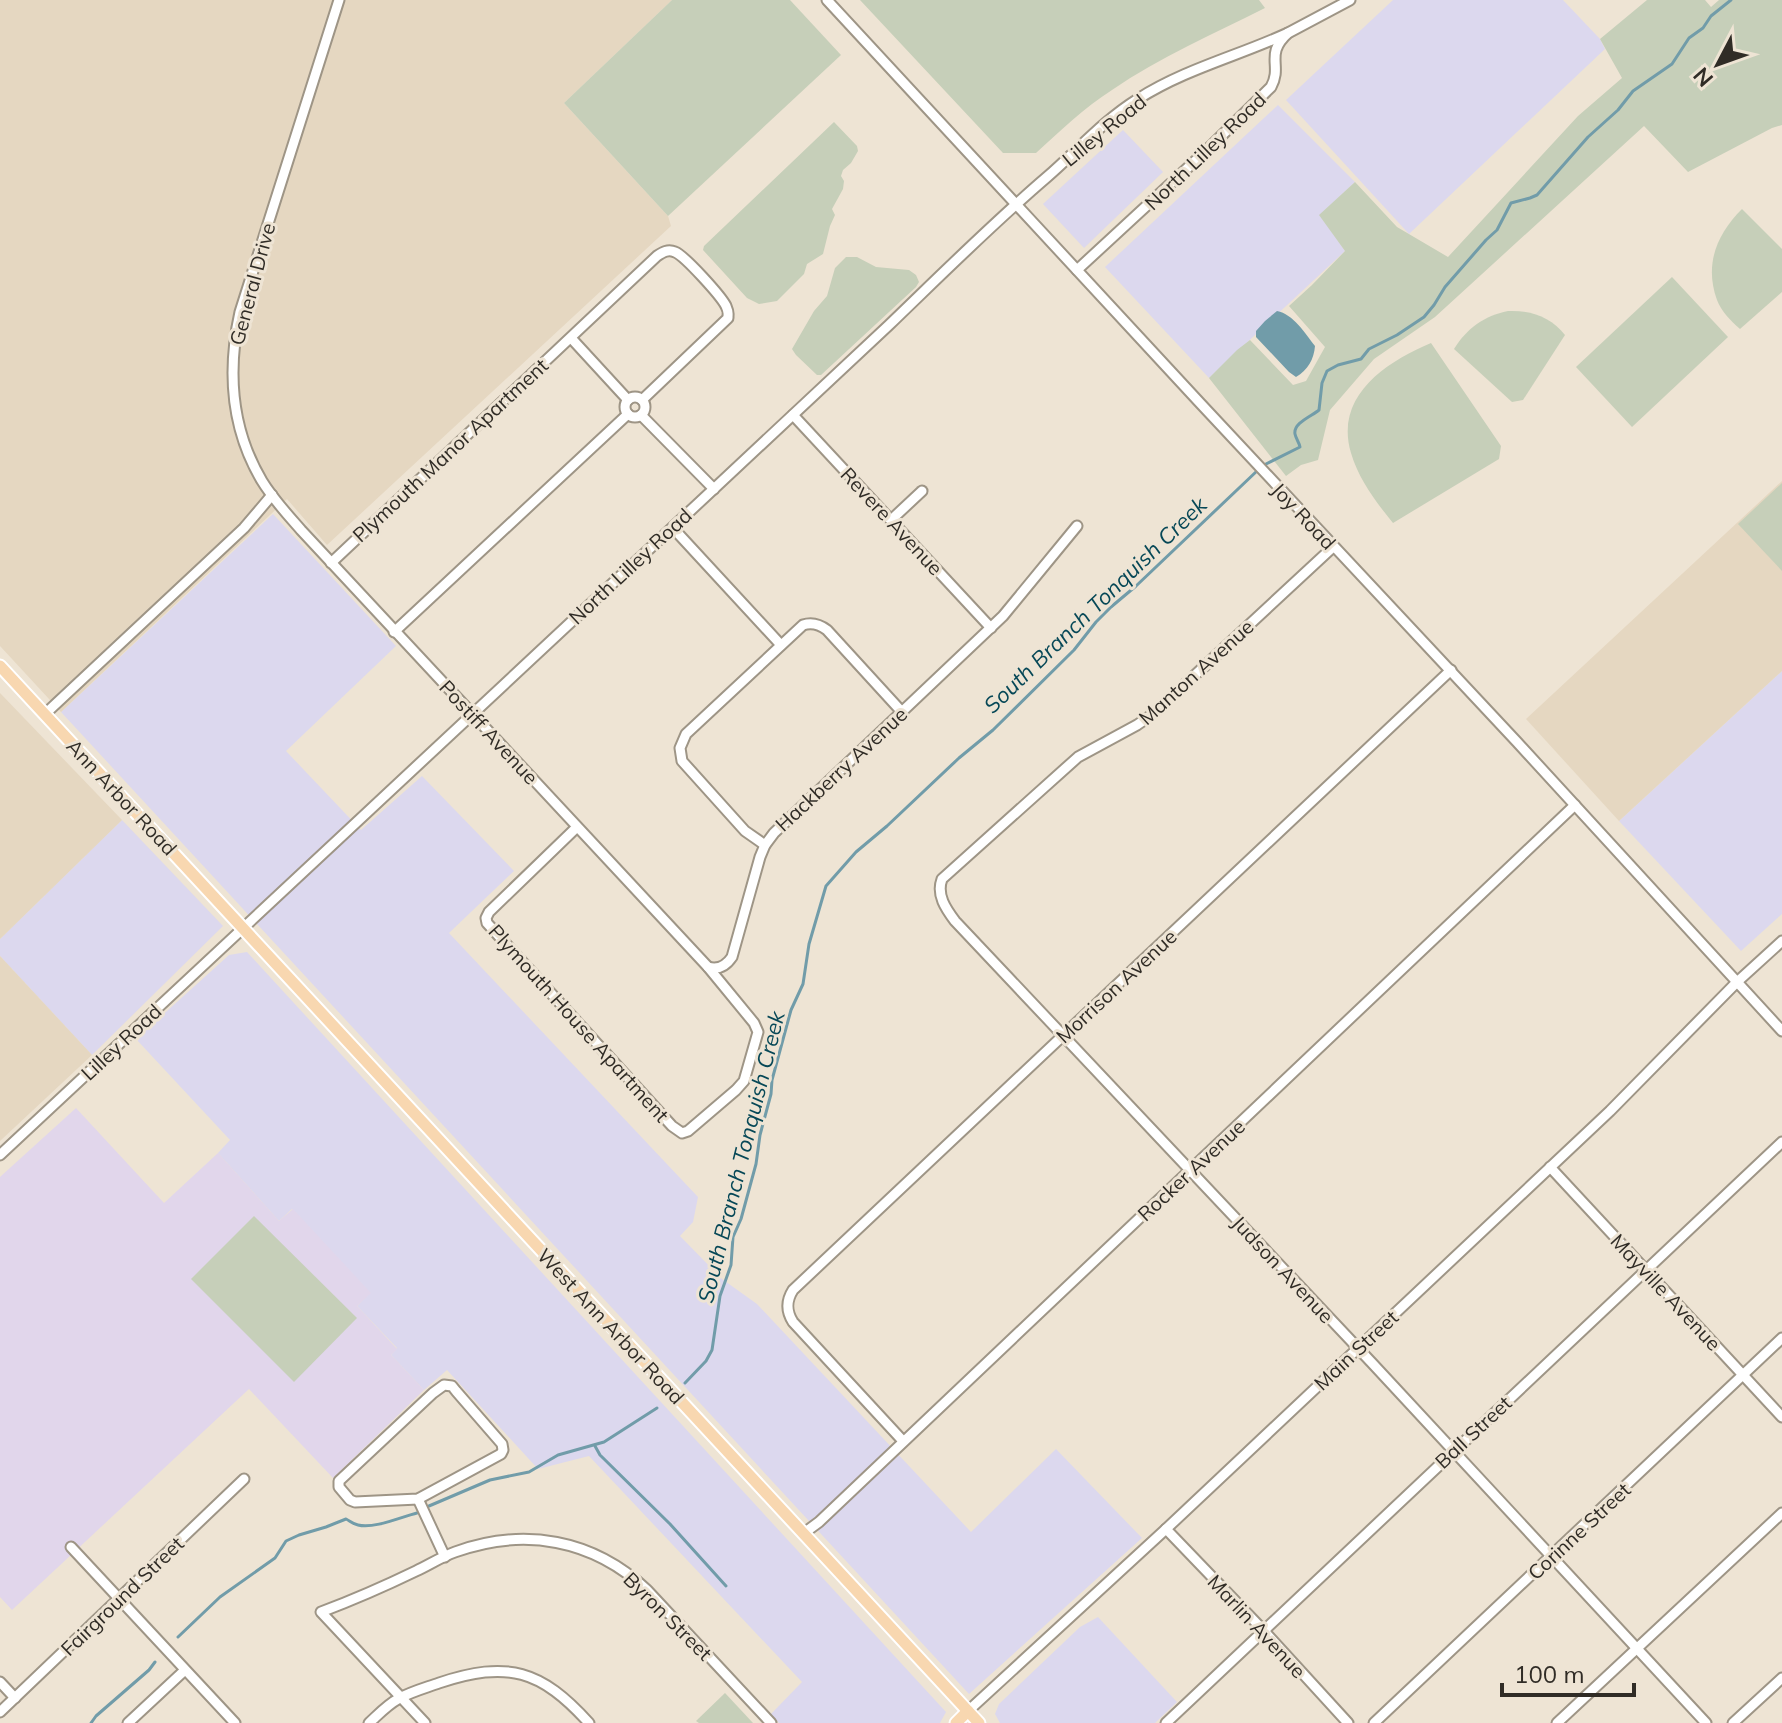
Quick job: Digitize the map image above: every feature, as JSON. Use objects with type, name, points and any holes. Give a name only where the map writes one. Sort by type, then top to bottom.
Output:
[{"type":"main road","name":"Ann Arbor Road","points":[[0,666],[243,928]]},
{"type":"main road","name":"West Ann Arbor Road","points":[[243,928],[979,1723]]},
{"type":"main road","points":[[956,1723],[968,1711]]},
{"type":"street","name":"General Drive","points":[[272,495],[249,455],[236,413],[232,379],[235,336],[339,0]]},
{"type":"street","name":"Joy Road","points":[[827,0],[1333,547],[1451,670],[1782,1031]]},
{"type":"street","points":[[1288,33],[1350,0]]},
{"type":"street","name":"Lilley Road","points":[[1016,203],[1140,97],[1187,72],[1288,33]]},
{"type":"street","name":"North Lilley Road","points":[[1077,270],[1271,87],[1276,76],[1275,50],[1288,33]]},
{"type":"street","name":"North Lilley Road","points":[[243,928],[673,528],[1016,203]]},
{"type":"street","name":"Plymouth Manor Apartment","points":[[331,563],[657,256],[670,251],[684,258],[722,300],[728,318],[642,400]]},
{"type":"street","points":[[571,338],[628,400]]},
{"type":"street","points":[[628,400],[637,397],[642,400],[645,406],[641,415]]},
{"type":"street","points":[[628,400],[625,408],[628,414],[633,417],[641,415]]},
{"type":"street","points":[[394,632],[628,414]]},
{"type":"street","points":[[641,415],[714,489]]},
{"type":"street","name":"Revere Avenue","points":[[793,415],[991,628]]},
{"type":"street","points":[[891,520],[922,491]]},
{"type":"street","name":"Postiff Avenue","points":[[272,495],[394,632],[708,967]]},
{"type":"street","points":[[45,714],[244,528],[272,495]]},
{"type":"street","name":"Hackberry Avenue","points":[[708,967],[720,968],[732,957],[765,845],[774,833],[1014,605],[1077,526]]},
{"type":"street","points":[[673,528],[781,645]]},
{"type":"street","name":"Manton Avenue","points":[[942,879],[1078,757],[1153,714],[1333,547]]},
{"type":"street","points":[[765,845],[745,831],[682,761],[680,748],[686,734],[803,625],[810,623],[821,625],[902,712]]},
{"type":"street","name":"Morrison Avenue","points":[[903,1441],[793,1322],[788,1314],[790,1294],[1451,670]]},
{"type":"street","name":"Rocker Avenue","points":[[804,1533],[1191,1171],[1575,805]]},
{"type":"street","name":"Plymouth House Apartment","points":[[577,827],[489,912],[487,923],[672,1126],[682,1133],[741,1086],[758,1032],[708,967]]},
{"type":"street","name":"Judson Avenue","points":[[942,879],[939,886],[947,910],[1706,1723]]},
{"type":"street","name":"Lilley Road","points":[[0,1155],[243,928]]},
{"type":"street","name":"Main Street","points":[[968,1711],[1610,1111],[1737,982],[1782,941]]},
{"type":"street","name":"Ball Street","points":[[1166,1723],[1782,1142]]},
{"type":"street","name":"Mayville Avenue","points":[[1550,1167],[1782,1417]]},
{"type":"street","name":"Corinne Street","points":[[1374,1723],[1782,1338]]},
{"type":"street","points":[[448,1385],[502,1444],[503,1450],[495,1458],[418,1499],[355,1502],[339,1487],[339,1481],[433,1393],[448,1385]]},
{"type":"street","name":"Fairground Street","points":[[0,1712],[244,1479]]},
{"type":"street","points":[[418,1499],[445,1557]]},
{"type":"street","points":[[1557,1723],[1782,1513]]},
{"type":"street","name":"Marlin Avenue","points":[[1166,1529],[1348,1723]]},
{"type":"street","name":"Byron Street","points":[[400,1697],[321,1612],[445,1557],[487,1543],[521,1539],[564,1544],[603,1558],[628,1573],[771,1723]]},
{"type":"street","points":[[71,1547],[235,1723]]},
{"type":"street","points":[[128,1723],[185,1670]]},
{"type":"street","points":[[369,1723],[400,1697],[465,1675],[490,1671],[535,1679],[570,1702],[589,1723]]},
{"type":"street","points":[[1733,1723],[1782,1678]]},
{"type":"street","points":[[0,1682],[15,1698]]},
{"type":"street","points":[[400,1697],[425,1723]]},
{"type":"shaded area","points":[[0,0],[672,0],[564,103],[668,216],[671,226],[327,545],[287,499],[61,712],[0,646]]},
{"type":"shaded area","points":[[1393,0],[1563,0],[1600,39],[1605,49],[1409,234],[1286,100]]},
{"type":"shaded area","points":[[1278,105],[1355,182],[1320,215],[1345,251],[1209,378],[1105,267]]},
{"type":"shaded area","points":[[1123,130],[1163,172],[1084,248],[1043,204]]},
{"type":"shaded area","points":[[1782,481],[1782,671],[1619,821],[1526,719]]},
{"type":"shaded area","points":[[273,514],[396,646],[286,751],[361,830],[422,776],[514,871],[449,933],[698,1197],[693,1222],[680,1236],[722,1279],[757,1304],[971,1532],[1056,1449],[1142,1538],[969,1694],[61,712]]},
{"type":"shaded area","points":[[1782,671],[1782,914],[1741,951],[1619,821]]},
{"type":"shaded area","points":[[0,693],[122,820],[0,939]]},
{"type":"shaded area","points":[[122,820],[223,926],[92,1055],[0,956],[0,939]]},
{"type":"shaded area","points":[[247,952],[946,1712],[940,1723],[779,1723],[771,1714],[802,1682],[589,1456],[538,1469],[447,1370],[424,1390],[391,1355],[397,1348],[357,1306],[370,1293],[292,1209],[279,1221],[218,1153],[230,1140],[136,1039],[229,955]]},
{"type":"shaded area","points":[[0,956],[92,1055],[0,1141]]},
{"type":"shaded area","points":[[76,1108],[164,1203],[218,1153],[279,1221],[293,1209],[371,1293],[357,1306],[397,1349],[391,1355],[424,1390],[333,1478],[249,1389],[12,1610],[0,1597],[0,1177]]},
{"type":"shaded area","points":[[1098,1617],[1177,1702],[1155,1723],[1000,1723],[995,1714],[999,1704],[1080,1627]]},
{"type":"green space","points":[[672,0],[790,0],[841,55],[668,216],[564,103]]},
{"type":"green space","points":[[860,0],[1259,0],[1265,8],[1130,78],[1082,112],[1036,153],[1003,153]]},
{"type":"green space","points":[[1647,0],[1705,0],[1711,7],[1719,0],[1782,0],[1782,125],[1688,172],[1644,126],[1435,317],[1374,359],[1330,410],[1318,460],[1301,465],[1286,476],[1209,378],[1250,340],[1293,385],[1306,381],[1325,347],[1289,306],[1345,251],[1319,215],[1355,182],[1397,227],[1448,257],[1578,116],[1622,78],[1600,39]]},
{"type":"green space","points":[[834,122],[857,146],[858,151],[843,170],[843,189],[832,209],[835,215],[823,254],[807,264],[804,274],[777,301],[759,304],[747,298],[703,250],[704,246]]},
{"type":"green space","points":[[1742,209],[1782,249],[1782,292],[1740,329],[1719,304],[1712,274],[1715,250],[1720,239]]},
{"type":"green space","points":[[846,257],[857,257],[876,267],[909,270],[919,282],[821,375],[817,375],[792,349],[814,311],[827,296],[835,268]]},
{"type":"green space","points":[[1672,277],[1728,337],[1632,427],[1576,367]]},
{"type":"green space","points":[[1508,311],[1540,316],[1565,335],[1523,400],[1512,402],[1454,349],[1477,324]]},
{"type":"green space","points":[[1431,343],[1501,446],[1499,459],[1393,523],[1354,463],[1348,433],[1350,414],[1357,398],[1381,371]]},
{"type":"green space","points":[[1782,483],[1782,571],[1738,524]]},
{"type":"green space","points":[[254,1216],[357,1318],[294,1382],[191,1279]]},
{"type":"green space","points":[[725,1693],[753,1723],[696,1721]]},
{"type":"water","points":[[1277,311],[1293,320],[1315,346],[1310,364],[1296,377],[1256,337],[1256,331]]},
{"type":"waterway","name":"South Branch Tonquish Creek","points":[[1264,465],[1300,447],[1295,430],[1319,410],[1322,383],[1327,371],[1361,359],[1369,349],[1424,317],[1445,287],[1497,230],[1511,203],[1537,195],[1633,91],[1672,64],[1689,38],[1731,0]]},
{"type":"waterway","name":"South Branch Tonquish Creek","points":[[685,1383],[712,1350],[720,1296],[731,1265],[733,1237],[756,1164],[772,1080],[791,1010],[803,984],[809,944],[826,886],[856,852],[993,730],[1074,650],[1111,607],[1258,470]]},
{"type":"waterway","points":[[429,1506],[490,1480],[529,1472],[558,1455],[604,1442],[657,1408]]},
{"type":"waterway","name":"South Branch Tonquish Creek","points":[[595,1446],[600,1455],[670,1524],[726,1586]]},
{"type":"waterway","points":[[178,1637],[220,1597],[275,1558],[286,1541],[346,1519],[364,1526],[417,1513]]},
{"type":"waterway","points":[[91,1723],[155,1662]]}]
